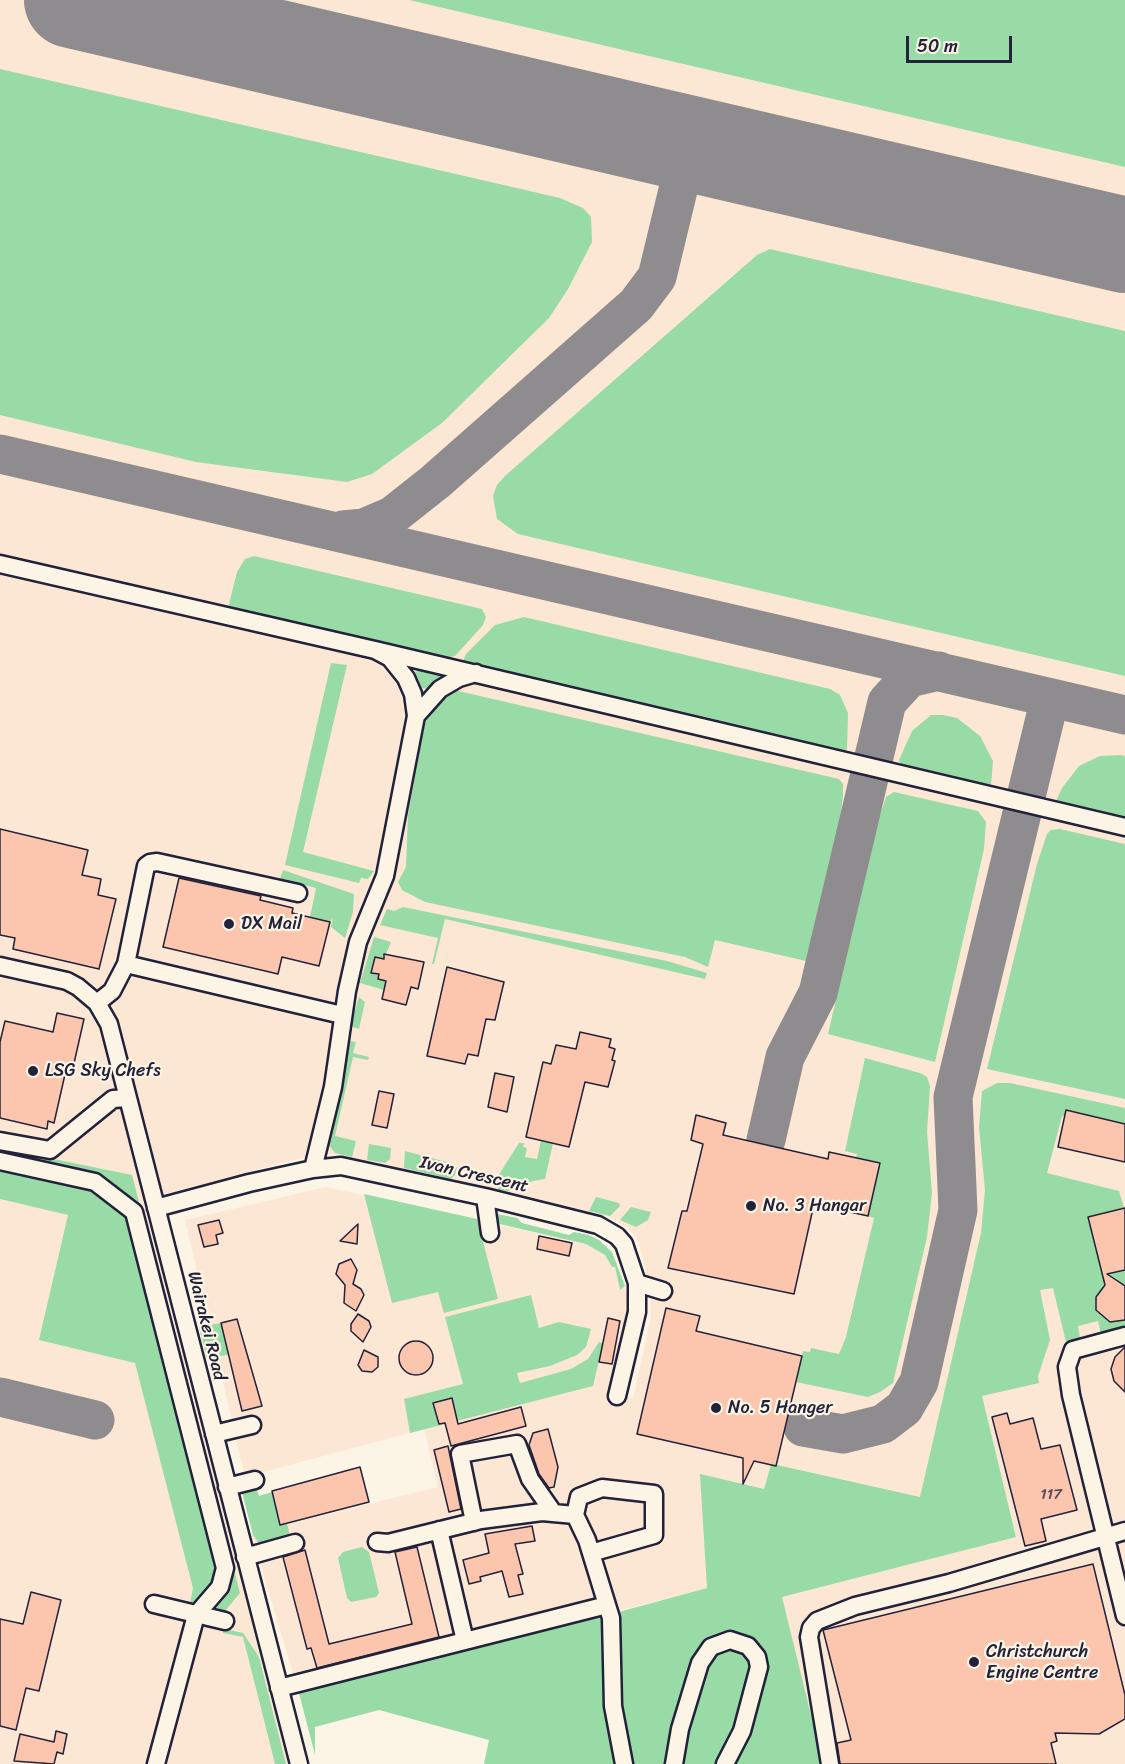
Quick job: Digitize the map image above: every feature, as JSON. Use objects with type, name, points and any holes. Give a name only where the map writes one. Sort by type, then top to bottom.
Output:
[{"type":"street","points":[[0,564],[477,673],[1125,827]]},
{"type":"street","points":[[313,1169],[333,1087],[342,1015],[358,942],[385,876],[416,716],[413,694],[406,678],[390,658],[375,650]]},
{"type":"street","points":[[416,716],[440,688],[459,678],[477,673]]},
{"type":"street","points":[[97,1003],[112,991],[126,964],[146,866],[150,863],[157,862],[298,893]]},
{"type":"street","points":[[126,964],[342,1015]]},
{"type":"street","name":"Wairakei Road","points":[[0,966],[67,981],[88,993],[97,1003],[109,1024],[245,1557],[260,1586],[279,1688],[299,1764]]},
{"type":"street","points":[[0,1141],[50,1150],[113,1099],[128,1098]]},
{"type":"street","points":[[0,1161],[95,1182],[134,1212],[225,1568],[220,1587],[196,1615],[156,1764]]},
{"type":"street","name":"Ivan Crescent","points":[[156,1208],[313,1169],[353,1168],[485,1197],[607,1229],[624,1244],[637,1283],[637,1312],[617,1396]]},
{"type":"street","points":[[485,1197],[490,1233]]},
{"type":"street","points":[[637,1283],[663,1292]]},
{"type":"street","points":[[1125,1336],[1073,1350],[1067,1367],[1071,1395],[1125,1616]]},
{"type":"street","points":[[214,1434],[252,1425]]},
{"type":"street","points":[[474,1522],[460,1454],[517,1444],[530,1479],[553,1512]]},
{"type":"street","points":[[227,1486],[255,1480]]},
{"type":"street","points":[[591,1553],[654,1535],[654,1494],[602,1488],[579,1497],[575,1515],[591,1553],[607,1605],[613,1635],[613,1706],[624,1764]]},
{"type":"street","points":[[377,1542],[388,1543],[474,1522],[553,1512],[575,1515]]},
{"type":"street","points":[[439,1530],[465,1641]]},
{"type":"street","points":[[830,1764],[809,1637],[811,1628],[817,1621],[855,1606],[949,1584],[1125,1531]]},
{"type":"street","points":[[245,1557],[295,1543]]},
{"type":"street","points":[[154,1604],[225,1621]]},
{"type":"street","points":[[279,1688],[607,1605]]},
{"type":"street","points":[[674,1764],[680,1729],[700,1663],[711,1647],[730,1640],[748,1646],[757,1657],[759,1667],[742,1731],[725,1764]]},
{"type":"shaded area","points":[[0,0],[1125,0],[1125,1764],[820,1764],[779,1598],[1016,1536],[1005,1498],[901,1522],[701,1475],[707,1588],[299,1693],[251,1533],[438,1487],[424,1429],[245,1477],[185,1220],[326,1187],[586,1244],[605,1255],[612,1267],[615,1267],[621,1289],[625,1286],[629,1313],[609,1393],[633,1399],[651,1316],[650,1286],[638,1240],[629,1229],[612,1218],[331,1154],[297,1159],[143,1200],[288,1764],[0,1764]]},
{"type":"green space","points":[[409,0],[1125,0],[1125,167]]},
{"type":"green space","points":[[0,69],[560,198],[583,208],[591,217],[592,242],[568,289],[549,318],[442,423],[372,474],[347,482],[196,462],[0,415]]},
{"type":"green space","points":[[770,249],[1125,331],[1125,676],[518,534],[497,519],[493,496],[497,485],[505,476],[757,255]]},
{"type":"green space","points":[[254,556],[482,609],[486,617],[483,625],[455,656],[445,658],[228,608],[237,572],[245,559]]},
{"type":"green space","points":[[524,617],[830,689],[840,695],[848,713],[847,749],[844,751],[463,661],[466,654],[495,625]]},
{"type":"green space","points":[[331,663],[347,665],[303,852],[374,871],[368,879],[361,878],[359,883],[285,865]]},
{"type":"green space","points":[[424,668],[442,672],[444,676],[429,689],[422,688],[415,672]]},
{"type":"green space","points":[[454,690],[839,779],[843,784],[840,819],[806,961],[715,940],[708,967],[685,957],[425,902],[402,890],[398,882],[406,867],[408,815],[425,723],[441,697]]},
{"type":"green space","points":[[931,715],[957,718],[980,736],[993,761],[991,785],[901,765],[899,760],[912,731]]},
{"type":"green space","points":[[1100,756],[1125,756],[1125,817],[1056,801],[1062,788],[1079,766]]},
{"type":"green space","points":[[894,792],[978,811],[986,822],[984,849],[935,1062],[828,1034],[877,824],[886,797]]},
{"type":"green space","points":[[1060,829],[1125,844],[1125,1099],[987,1069],[1037,864],[1047,834],[1051,830]]},
{"type":"green space","points":[[283,870],[354,894],[353,912],[345,938],[331,927],[333,917],[330,922],[310,917],[316,888],[280,879]]},
{"type":"green space","points":[[403,907],[667,961],[707,973],[705,979],[445,919],[434,964],[432,964],[438,938],[380,925],[387,909],[394,911]]},
{"type":"green space","points":[[374,937],[391,942],[384,959],[375,957],[371,972],[379,974],[378,979],[386,981],[384,990],[360,983]]},
{"type":"green space","points":[[359,997],[365,1002],[359,1029],[350,1026]]},
{"type":"green space","points":[[349,1041],[356,1042],[353,1053],[369,1057],[368,1060],[353,1057],[335,1136],[356,1141],[352,1157],[335,1153],[328,1144]]},
{"type":"green space","points":[[865,1058],[927,1077],[930,1086],[927,1132],[932,1193],[927,1237],[893,1383],[868,1397],[796,1382],[803,1351],[810,1352],[811,1348],[839,1354],[846,1337],[874,1218],[868,1216],[879,1164],[856,1158],[857,1154],[845,1151]]},
{"type":"green space","points":[[997,1083],[1010,1083],[1125,1108],[1125,1124],[1062,1116],[1047,1173],[1119,1191],[1124,1208],[1088,1218],[1103,1275],[1125,1270],[1125,1328],[1101,1334],[1098,1321],[1078,1326],[1080,1338],[1066,1342],[1053,1288],[1040,1290],[1050,1340],[1038,1376],[1039,1383],[982,1396],[1016,1537],[782,1597],[823,1764],[628,1764],[622,1732],[615,1613],[707,1588],[700,1474],[764,1489],[771,1465],[777,1465],[920,1497],[981,1233],[985,1190],[979,1127],[982,1091]]},
{"type":"green space","points":[[541,1140],[553,1143],[545,1179],[533,1181],[509,1191],[498,1190],[498,1176],[519,1143],[524,1143],[523,1147],[527,1148],[525,1157],[537,1159]]},
{"type":"green space","points":[[369,1144],[391,1148],[390,1159],[385,1163],[367,1160]]},
{"type":"green space","points":[[0,1148],[132,1175],[240,1593],[225,1611],[190,1604],[193,1588],[135,1363],[39,1340],[68,1215],[0,1199]]},
{"type":"green space","points":[[405,1151],[454,1164],[457,1168],[455,1175],[451,1179],[404,1168]]},
{"type":"green space","points":[[364,1194],[477,1219],[498,1299],[444,1313],[438,1292],[392,1303]]},
{"type":"green space","points":[[596,1197],[619,1203],[620,1206],[610,1216],[589,1211]]},
{"type":"green space","points":[[631,1207],[651,1212],[648,1220],[636,1227],[620,1220]]},
{"type":"green space","points":[[497,1214],[569,1235],[574,1232],[599,1240],[612,1252],[625,1286],[620,1290],[615,1267],[612,1267],[605,1255],[586,1244],[495,1223]]},
{"type":"green space","points":[[531,1295],[539,1328],[559,1322],[591,1329],[586,1347],[577,1355],[550,1366],[517,1373],[520,1383],[571,1369],[588,1359],[599,1342],[603,1343],[593,1386],[410,1433],[404,1399],[463,1384],[445,1317]]},
{"type":"green space","points":[[221,1323],[231,1354],[207,1359],[199,1327]]},
{"type":"green space","points":[[256,1487],[259,1496],[272,1492],[280,1524],[287,1523],[291,1540],[266,1545],[259,1543],[253,1535],[242,1492],[243,1488]]},
{"type":"green space","points":[[362,1547],[369,1552],[379,1593],[376,1597],[351,1602],[347,1598],[338,1558],[343,1552]]},
{"type":"green space","points":[[607,1615],[620,1764],[484,1764],[489,1740],[379,1710],[315,1727],[315,1755],[299,1693]]},
{"type":"green space","points":[[224,1629],[243,1633],[259,1657],[286,1764],[275,1764],[243,1637],[223,1633]]},
{"type":"building","points":[[0,829],[88,850],[82,875],[101,879],[98,895],[116,899],[99,969],[13,949],[15,938],[0,935]]},
{"type":"building","name":"DX Mail","points":[[179,878],[261,896],[260,900],[293,908],[292,913],[330,922],[319,966],[282,957],[278,974],[163,947]]},
{"type":"building","points":[[384,954],[424,962],[418,989],[411,987],[406,1005],[382,999],[386,981],[378,979],[379,974],[371,973],[375,957],[384,959]]},
{"type":"building","points":[[447,967],[504,982],[495,1020],[486,1019],[478,1056],[468,1054],[465,1064],[427,1056]]},
{"type":"building","name":"LSG Sky Chefs","points":[[57,1013],[84,1019],[72,1072],[66,1070],[54,1123],[48,1121],[47,1129],[0,1118],[0,1042],[5,1021],[53,1032]]},
{"type":"building","points":[[580,1032],[611,1039],[609,1047],[615,1049],[612,1060],[615,1061],[608,1087],[585,1082],[569,1147],[526,1137],[543,1062],[551,1064],[556,1045],[576,1049]]},
{"type":"building","points":[[495,1073],[514,1077],[507,1112],[488,1107]]},
{"type":"building","points":[[379,1091],[394,1094],[387,1128],[372,1125]]},
{"type":"building","points":[[1066,1110],[1125,1124],[1125,1162],[1058,1147]]},
{"type":"building","name":"No. 3 Hangar","points":[[696,1115],[726,1123],[723,1135],[828,1159],[829,1152],[880,1163],[868,1216],[814,1204],[794,1294],[668,1268],[682,1211],[687,1211],[703,1144],[691,1140]]},
{"type":"building","points":[[1125,1208],[1125,1270],[1107,1274],[1125,1286],[1125,1320],[1110,1322],[1096,1310],[1096,1297],[1105,1285],[1088,1217]]},
{"type":"building","points":[[219,1220],[223,1233],[216,1235],[218,1244],[204,1247],[198,1225]]},
{"type":"building","points":[[358,1224],[357,1244],[340,1241]]},
{"type":"building","points":[[539,1236],[572,1243],[569,1256],[537,1249]]},
{"type":"building","points":[[351,1259],[357,1270],[353,1284],[361,1289],[364,1295],[356,1311],[344,1303],[345,1285],[336,1274],[339,1264]]},
{"type":"building","name":"No. 5 Hanger","points":[[666,1308],[700,1316],[696,1331],[802,1356],[776,1466],[754,1461],[743,1484],[743,1458],[637,1434]]},
{"type":"building","points":[[358,1314],[369,1321],[371,1327],[363,1342],[351,1331],[351,1324]]},
{"type":"building","points":[[608,1318],[620,1321],[612,1364],[599,1362]]},
{"type":"building","points":[[237,1319],[262,1406],[242,1411],[221,1323]]},
{"type":"building","points":[[416,1341],[428,1346],[433,1358],[428,1370],[416,1375],[404,1370],[399,1358],[404,1346]]},
{"type":"building","points":[[1125,1347],[1125,1392],[1114,1381],[1111,1369],[1115,1357]]},
{"type":"building","points":[[364,1350],[378,1357],[378,1367],[372,1372],[362,1371],[358,1365]]},
{"type":"building","points":[[452,1398],[458,1424],[521,1407],[526,1426],[451,1446],[445,1423],[439,1424],[433,1403]]},
{"type":"building","points":[[1007,1413],[1010,1424],[1033,1418],[1041,1449],[1060,1445],[1077,1510],[1041,1519],[1046,1541],[1025,1546],[992,1417]]},
{"type":"building","points":[[548,1429],[558,1467],[554,1487],[549,1488],[539,1474],[529,1445],[533,1433]]},
{"type":"building","points":[[448,1446],[461,1509],[449,1512],[434,1450]]},
{"type":"building","points":[[360,1467],[369,1502],[280,1525],[272,1491]]},
{"type":"building","points":[[532,1526],[535,1541],[515,1544],[523,1574],[518,1575],[523,1594],[509,1597],[502,1571],[480,1577],[481,1581],[469,1584],[463,1560],[489,1553],[485,1534]]},
{"type":"building","points":[[417,1547],[439,1637],[317,1668],[311,1648],[307,1649],[283,1557],[305,1550],[329,1644],[412,1624],[395,1552]]},
{"type":"building","name":"Christchurch Engine Centre","points":[[1093,1564],[1125,1695],[1125,1719],[1099,1734],[1055,1733],[1057,1741],[1051,1743],[1056,1764],[840,1764],[837,1743],[851,1740],[823,1630]]},
{"type":"building","points":[[31,1592],[61,1600],[39,1691],[26,1688],[16,1730],[0,1726],[0,1619],[23,1624]]},
{"type":"building","points":[[56,1731],[67,1734],[63,1754],[57,1752],[54,1764],[14,1761],[20,1734],[54,1742]]},
{"type":"taxiway","points":[[343,530],[364,528],[392,516],[435,482],[636,305],[657,277],[680,182],[672,152],[664,142],[648,134]]},
{"type":"taxiway","points":[[0,454],[1125,715]]},
{"type":"taxiway","points":[[766,1140],[785,1057],[818,993],[887,702],[909,678],[939,671]]},
{"type":"taxiway","points":[[803,1427],[843,1434],[883,1424],[904,1408],[919,1382],[958,1210],[953,1097],[1050,698]]},
{"type":"taxiway","points":[[0,1397],[95,1420]]},
{"type":"runway","points":[[72,0],[1125,245]]},
{"type":"place","name":"DX Mail","points":[[229,924]]},
{"type":"place","name":"LSG Sky Chefs","points":[[33,1071]]},
{"type":"place","name":"No. 3 Hangar","points":[[751,1206]]},
{"type":"place","name":"No. 5 Hanger","points":[[716,1408]]},
{"type":"place","name":"Christchurch Engine Centre","points":[[974,1662]]}]
